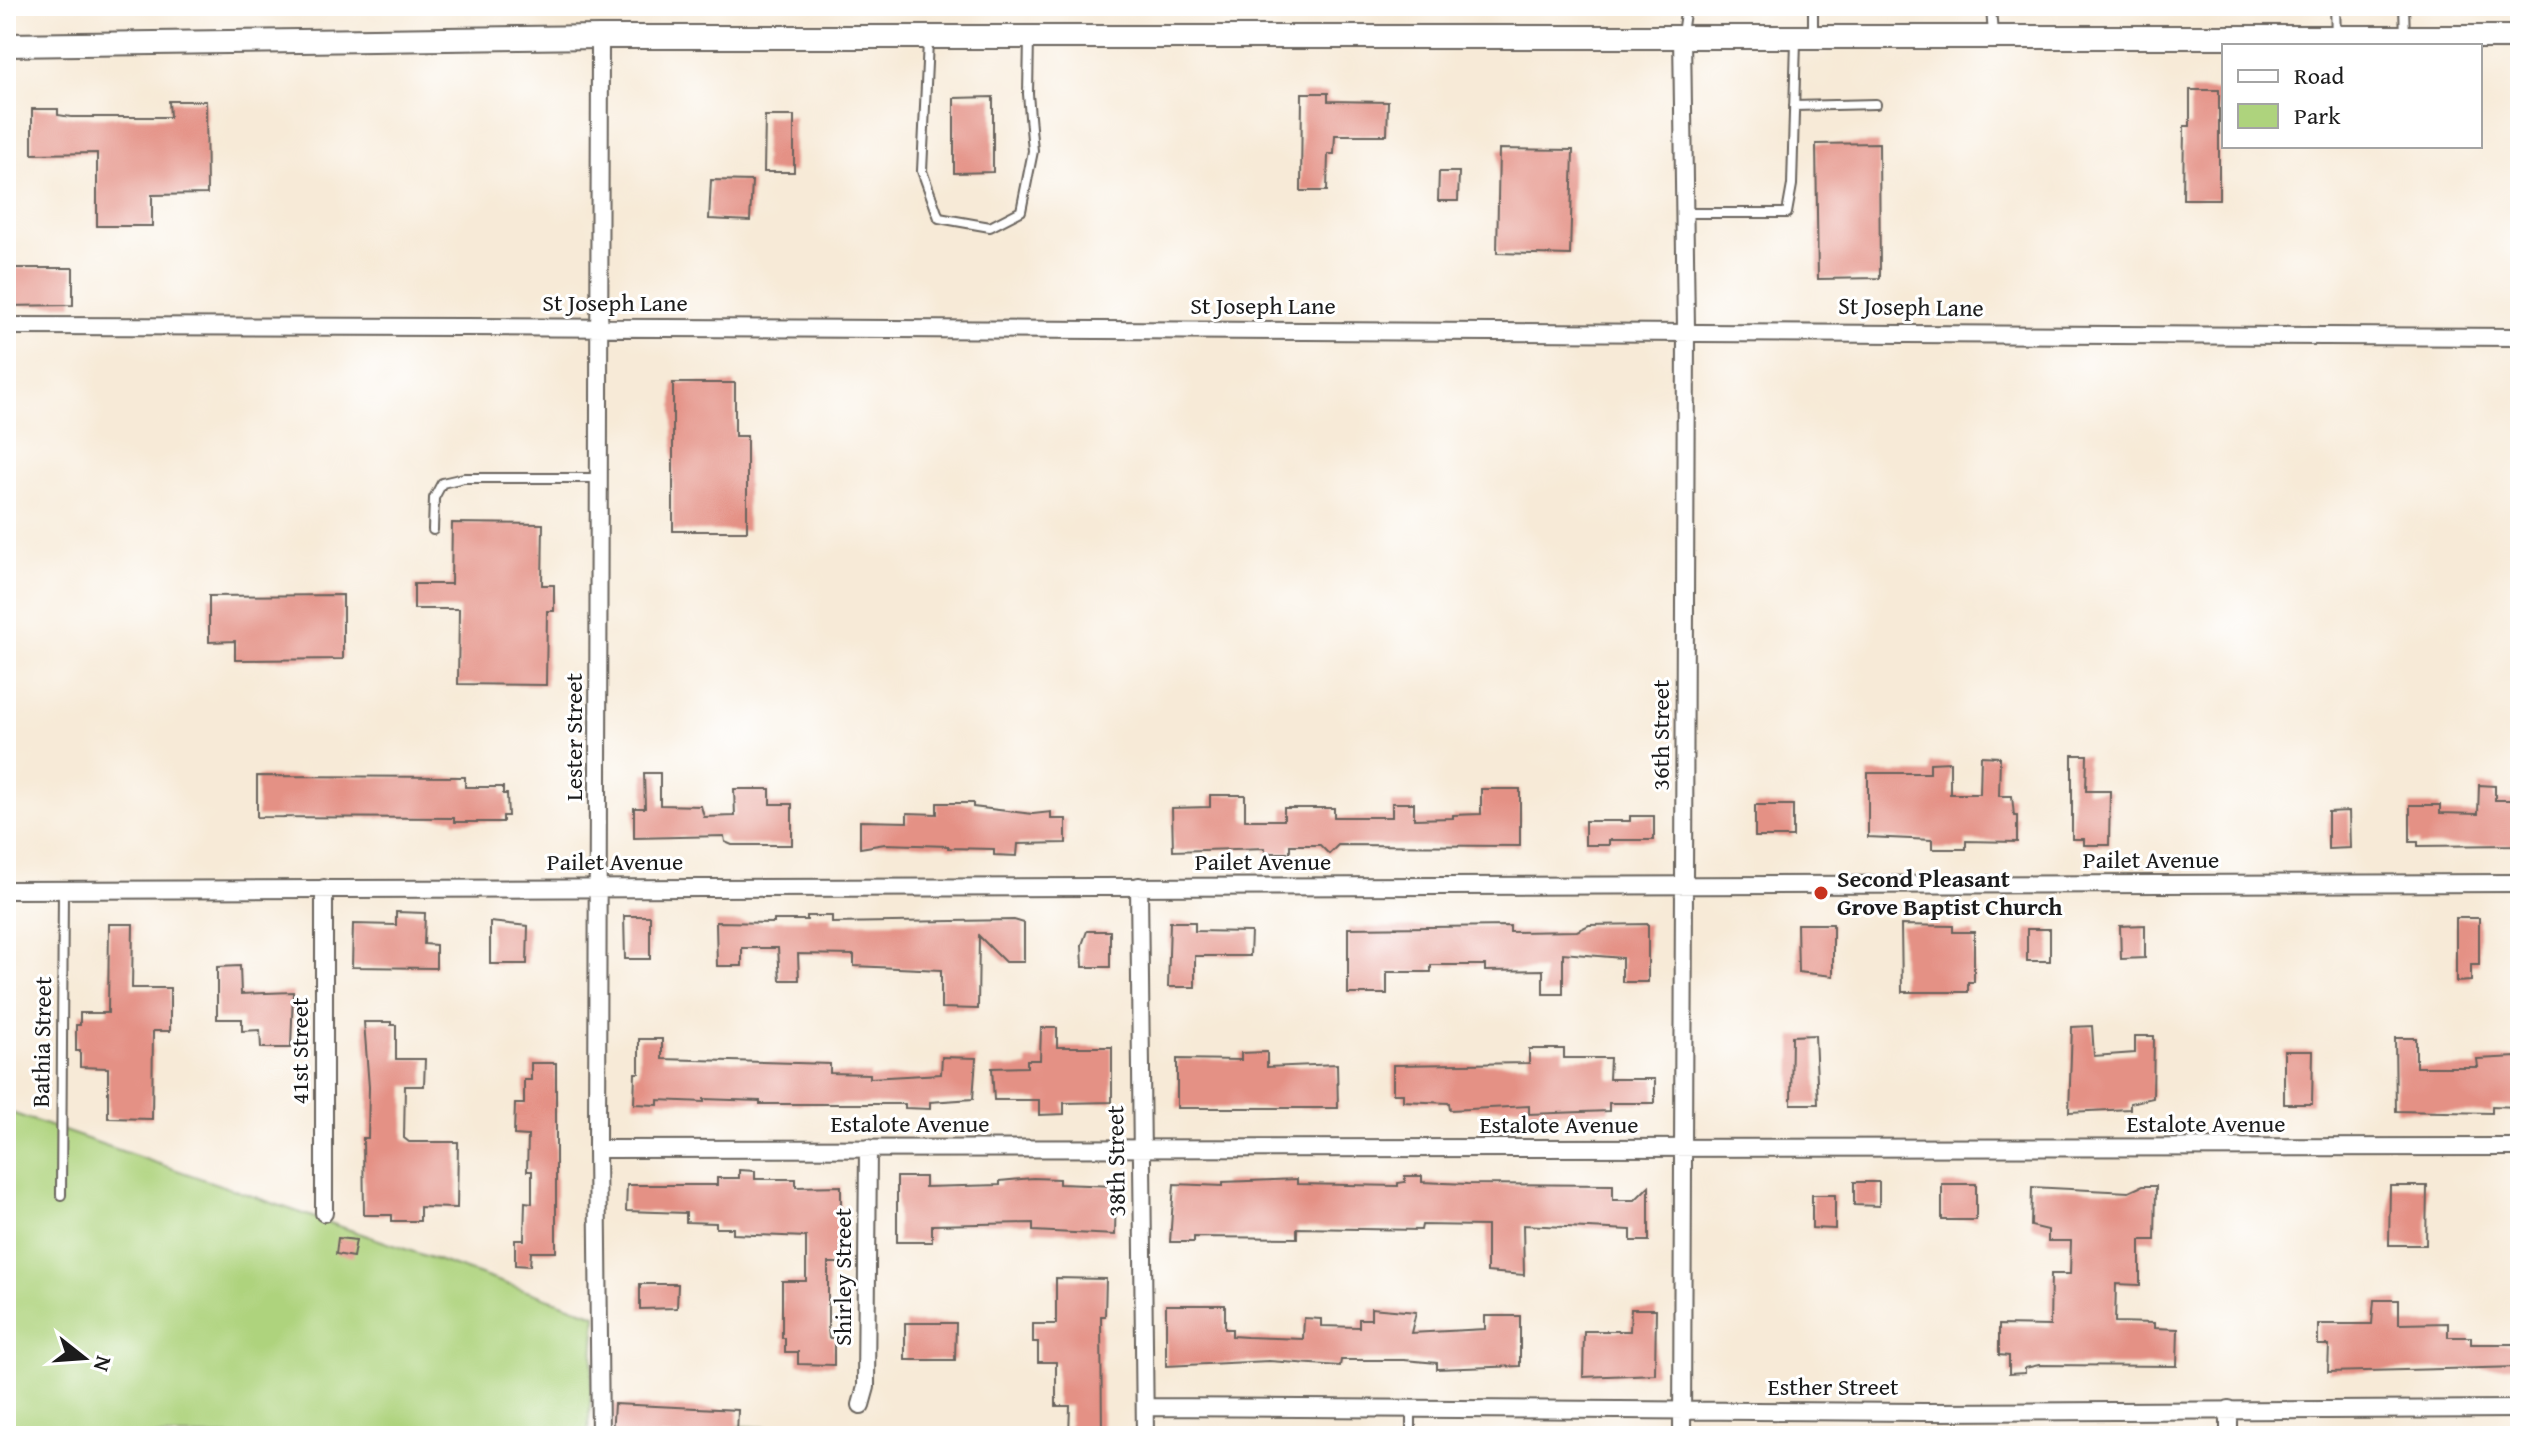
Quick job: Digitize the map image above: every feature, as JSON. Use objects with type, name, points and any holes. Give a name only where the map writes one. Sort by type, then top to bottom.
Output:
[{"type":"main road","points":[[6,45],[600,37],[2520,37]]},
{"type":"street","name":"36th Street","points":[[1682,35],[1686,328],[1686,1149],[1682,1436]]},
{"type":"street","name":"Lester Street","points":[[600,37],[597,1149],[600,1436]]},
{"type":"street","name":"St Joseph Lane","points":[[6,326],[787,325],[1179,331],[1686,328],[2520,337]]},
{"type":"street","name":"Pailet Avenue","points":[[6,890],[2520,883]]},
{"type":"street","name":"38th Street","points":[[1139,886],[1145,1436]]},
{"type":"street","name":"41st Street","points":[[324,888],[324,1213]]},
{"type":"street","name":"Estalote Avenue","points":[[597,1149],[2520,1147]]},
{"type":"street","name":"Shirley Street","points":[[861,1405],[866,1387],[868,1148]]},
{"type":"street","name":"Esther Street","points":[[1145,1407],[2520,1409]]},
{"type":"street","points":[[2229,1409],[2229,1436]]},
{"type":"lane","points":[[1682,35],[1686,6]]},
{"type":"lane","points":[[1685,213],[1787,213],[1792,185],[1794,106],[1805,35],[1813,6]]},
{"type":"lane","points":[[1991,6],[1993,36]]},
{"type":"lane","points":[[2335,6],[2336,38]]},
{"type":"lane","points":[[2404,6],[2405,38]]},
{"type":"lane","points":[[928,36],[922,171],[939,218],[990,227],[1021,211],[1033,151],[1028,94],[1029,36]]},
{"type":"lane","points":[[1794,106],[1876,104]]},
{"type":"lane","points":[[433,530],[434,498],[442,483],[464,478],[599,478]]},
{"type":"lane","name":"Bathia Street","points":[[61,1195],[63,889]]},
{"type":"lane","points":[[1411,1409],[1411,1436]]},
{"type":"green space","points":[[6,1111],[596,1315],[588,1436],[6,1436]]},
{"type":"green space","points":[[739,1426],[848,1432],[848,1436],[739,1436]]},
{"type":"building","points":[[2190,90],[2219,90],[2219,199],[2183,199],[2184,126],[2190,126]]},
{"type":"building","points":[[1302,93],[1328,93],[1328,101],[1388,102],[1387,135],[1335,135],[1334,154],[1328,154],[1327,191],[1301,191]]},
{"type":"building","points":[[993,97],[993,172],[954,173],[954,98]]},
{"type":"building","points":[[169,101],[206,101],[207,194],[152,195],[152,226],[97,226],[97,153],[32,154],[32,109],[58,109],[58,115],[71,117],[170,117]]},
{"type":"building","points":[[765,116],[794,116],[794,172],[764,172]]},
{"type":"building","points":[[1879,143],[1880,278],[1818,279],[1816,144]]},
{"type":"building","points":[[1499,149],[1573,150],[1570,255],[1497,253]]},
{"type":"building","points":[[1439,172],[1459,172],[1458,201],[1438,201]]},
{"type":"building","points":[[711,180],[752,181],[750,221],[709,219]]},
{"type":"building","points":[[6,268],[73,268],[73,305],[6,306]]},
{"type":"building","points":[[673,383],[735,383],[735,436],[747,436],[747,531],[673,531]]},
{"type":"building","points":[[452,523],[543,524],[542,585],[554,585],[554,611],[547,611],[546,685],[458,684],[459,609],[414,609],[414,584],[451,584]]},
{"type":"building","points":[[343,595],[343,659],[235,660],[235,641],[209,642],[209,596]]},
{"type":"building","points":[[2072,755],[2087,755],[2086,791],[2110,791],[2109,845],[2084,845],[2084,839],[2072,839]]},
{"type":"building","points":[[1981,756],[2000,757],[1999,796],[2012,796],[2014,816],[2017,816],[2017,842],[1966,841],[1966,849],[1932,849],[1932,840],[1868,837],[1868,773],[1930,773],[1930,763],[1950,762],[1950,794],[1980,794]]},
{"type":"building","points":[[644,773],[660,773],[660,805],[701,806],[704,817],[735,816],[734,789],[770,789],[770,804],[792,804],[792,845],[732,845],[725,842],[724,836],[634,838],[634,808],[645,808]]},
{"type":"building","points":[[257,776],[465,777],[465,787],[503,787],[503,794],[507,794],[508,816],[503,816],[503,822],[454,822],[454,818],[257,817]]},
{"type":"building","points":[[2479,785],[2495,786],[2495,800],[2520,800],[2518,845],[2418,846],[2418,842],[2410,842],[2410,805],[2440,805],[2440,813],[2478,814]]},
{"type":"building","points":[[1481,789],[1520,789],[1520,846],[1338,845],[1329,854],[1320,845],[1290,845],[1290,853],[1265,853],[1265,848],[1173,851],[1172,808],[1210,807],[1210,795],[1245,795],[1245,820],[1284,820],[1284,808],[1334,808],[1334,817],[1392,817],[1392,803],[1414,803],[1414,819],[1481,814]]},
{"type":"building","points":[[937,803],[973,803],[973,807],[1033,814],[1051,812],[1051,819],[1066,819],[1066,843],[1018,844],[1017,856],[994,855],[994,849],[948,846],[885,844],[860,848],[860,821],[907,822],[907,813],[937,814]]},
{"type":"building","points":[[1755,805],[1793,805],[1793,837],[1755,837]]},
{"type":"building","points":[[2349,811],[2350,848],[2328,849],[2328,812]]},
{"type":"building","points":[[1630,816],[1654,816],[1654,840],[1609,840],[1609,845],[1585,845],[1585,821],[1630,821]]},
{"type":"building","points":[[396,912],[425,913],[424,944],[436,945],[436,968],[352,967],[353,924],[396,925]]},
{"type":"building","points":[[624,916],[650,916],[650,959],[625,959]]},
{"type":"building","points":[[807,916],[832,916],[832,923],[1014,920],[1024,923],[1024,962],[1005,962],[979,936],[978,1009],[941,1008],[941,970],[854,966],[854,955],[798,954],[799,980],[780,980],[778,948],[742,948],[742,966],[717,966],[716,922],[774,923],[774,920],[807,920]]},
{"type":"building","points":[[2456,918],[2479,918],[2479,965],[2471,965],[2471,981],[2456,982]]},
{"type":"building","points":[[490,922],[528,926],[527,964],[490,964]]},
{"type":"building","points":[[1170,922],[1195,922],[1195,931],[1251,932],[1250,956],[1195,956],[1195,987],[1168,987]]},
{"type":"building","points":[[109,924],[133,924],[132,988],[170,988],[170,1031],[153,1031],[152,1119],[108,1118],[108,1068],[80,1067],[80,1051],[76,1051],[76,1025],[80,1025],[80,1013],[108,1013]]},
{"type":"building","points":[[1648,924],[1648,982],[1622,982],[1622,958],[1563,953],[1563,994],[1543,994],[1543,970],[1485,971],[1485,965],[1431,965],[1431,972],[1387,972],[1387,994],[1348,994],[1348,928],[1510,926],[1510,932],[1577,931],[1589,925]]},
{"type":"building","points":[[1797,924],[1833,924],[1833,976],[1798,972]]},
{"type":"building","points":[[1901,925],[1953,926],[1953,932],[1974,932],[1974,982],[1968,982],[1968,992],[1902,992]]},
{"type":"building","points":[[2145,925],[2145,958],[2121,959],[2120,926]]},
{"type":"building","points":[[2027,929],[2050,929],[2050,961],[2027,961]]},
{"type":"building","points":[[1087,931],[1110,931],[1110,967],[1083,967],[1082,945]]},
{"type":"building","points":[[240,966],[241,994],[293,992],[291,1048],[261,1048],[260,1030],[242,1031],[242,1019],[217,1019],[217,967]]},
{"type":"building","points":[[364,1022],[391,1022],[391,1025],[396,1025],[396,1059],[425,1059],[424,1086],[405,1086],[404,1138],[409,1142],[458,1142],[457,1208],[420,1207],[420,1221],[392,1221],[392,1215],[364,1215],[363,1138],[368,1138],[369,1087]]},
{"type":"building","points":[[2092,1026],[2094,1056],[2135,1053],[2135,1036],[2154,1036],[2153,1098],[2130,1103],[2130,1109],[2069,1112],[2072,1027]]},
{"type":"building","points":[[1041,1028],[1057,1028],[1057,1047],[1112,1047],[1112,1102],[1064,1103],[1064,1114],[1039,1115],[1039,1100],[994,1100],[992,1068],[1027,1067],[1027,1060],[1040,1060]]},
{"type":"building","points":[[1815,1035],[1818,1104],[1791,1104],[1792,1036]]},
{"type":"building","points":[[2395,1038],[2416,1038],[2416,1067],[2478,1067],[2477,1059],[2517,1057],[2518,1107],[2492,1106],[2492,1113],[2396,1111]]},
{"type":"building","points":[[639,1039],[662,1039],[662,1059],[830,1064],[830,1073],[870,1074],[870,1078],[941,1074],[942,1057],[976,1058],[973,1099],[930,1102],[930,1109],[905,1108],[905,1104],[760,1104],[760,1101],[704,1099],[704,1102],[658,1100],[658,1105],[634,1104],[635,1073],[639,1073]]},
{"type":"building","points":[[1529,1049],[1564,1049],[1564,1058],[1610,1058],[1609,1079],[1655,1079],[1655,1103],[1609,1103],[1609,1111],[1529,1114],[1529,1106],[1450,1110],[1449,1103],[1403,1101],[1403,1094],[1393,1094],[1393,1065],[1529,1063]]},
{"type":"building","points":[[2284,1051],[2313,1051],[2312,1104],[2284,1104]]},
{"type":"building","points":[[1267,1052],[1267,1067],[1337,1064],[1338,1108],[1177,1108],[1177,1059],[1241,1060],[1241,1053]]},
{"type":"building","points":[[531,1063],[556,1063],[556,1252],[531,1252],[530,1266],[515,1265],[515,1240],[524,1240],[525,1202],[532,1203],[532,1171],[527,1171],[528,1136],[514,1135],[515,1104],[524,1104],[524,1080],[531,1080]]},
{"type":"building","points":[[739,1170],[755,1171],[755,1179],[796,1179],[796,1187],[841,1186],[841,1263],[828,1263],[828,1327],[829,1338],[834,1338],[834,1365],[798,1364],[798,1352],[785,1352],[785,1338],[782,1338],[782,1281],[806,1281],[806,1237],[733,1234],[733,1228],[716,1228],[716,1223],[686,1222],[686,1213],[626,1211],[627,1185],[717,1185],[717,1178],[739,1178]]},
{"type":"building","points":[[1405,1176],[1422,1176],[1422,1182],[1467,1184],[1613,1185],[1613,1200],[1635,1200],[1649,1186],[1649,1241],[1631,1241],[1631,1230],[1523,1225],[1524,1275],[1487,1272],[1487,1226],[1422,1225],[1421,1230],[1297,1228],[1297,1238],[1194,1237],[1194,1242],[1170,1242],[1174,1184],[1223,1186],[1223,1182],[1297,1179],[1297,1184],[1398,1186],[1398,1183],[1405,1182]]},
{"type":"building","points":[[897,1177],[925,1177],[925,1187],[1000,1185],[1000,1181],[1033,1178],[1059,1179],[1059,1184],[1116,1186],[1115,1235],[1033,1231],[1033,1223],[932,1225],[932,1242],[897,1242]]},
{"type":"building","points":[[1854,1182],[1879,1182],[1879,1206],[1854,1205]]},
{"type":"building","points":[[1942,1184],[1976,1184],[1976,1220],[1942,1220]]},
{"type":"building","points":[[2142,1186],[2156,1186],[2155,1240],[2140,1240],[2140,1285],[2116,1284],[2115,1322],[2154,1323],[2154,1328],[2178,1329],[2177,1366],[2039,1365],[2025,1368],[2025,1373],[2009,1374],[2009,1356],[1999,1355],[1999,1325],[2050,1326],[2051,1274],[2070,1274],[2071,1241],[2048,1241],[2048,1230],[2031,1226],[2032,1187],[2129,1192]]},
{"type":"building","points":[[2390,1186],[2427,1186],[2426,1245],[2389,1245]]},
{"type":"building","points":[[1812,1195],[1835,1195],[1835,1229],[1812,1228]]},
{"type":"building","points":[[338,1238],[356,1240],[353,1257],[336,1254]]},
{"type":"building","points":[[1056,1278],[1106,1279],[1105,1316],[1101,1316],[1102,1436],[1069,1436],[1070,1406],[1056,1406],[1056,1362],[1038,1362],[1038,1342],[1033,1342],[1033,1324],[1056,1324]]},
{"type":"building","points":[[640,1284],[678,1284],[677,1308],[640,1309]]},
{"type":"building","points":[[2374,1300],[2399,1300],[2399,1324],[2448,1323],[2448,1337],[2471,1337],[2471,1344],[2520,1344],[2520,1367],[2328,1372],[2329,1345],[2318,1345],[2318,1324],[2372,1324]]},
{"type":"building","points":[[1166,1305],[1225,1305],[1225,1329],[1232,1329],[1232,1336],[1303,1339],[1304,1318],[1321,1319],[1321,1326],[1359,1327],[1359,1319],[1371,1319],[1371,1308],[1416,1312],[1411,1333],[1485,1329],[1485,1316],[1520,1316],[1520,1366],[1437,1369],[1437,1363],[1341,1360],[1340,1366],[1269,1361],[1166,1366]]},
{"type":"building","points":[[1631,1309],[1656,1309],[1655,1374],[1583,1377],[1584,1331],[1630,1331]]},
{"type":"building","points":[[905,1323],[956,1323],[955,1360],[905,1360]]},
{"type":"building","points":[[614,1404],[738,1410],[737,1436],[612,1436]]},
{"type":"place","name":"Second Pleasant Grove Baptist Church","points":[[1821,893]]}]
